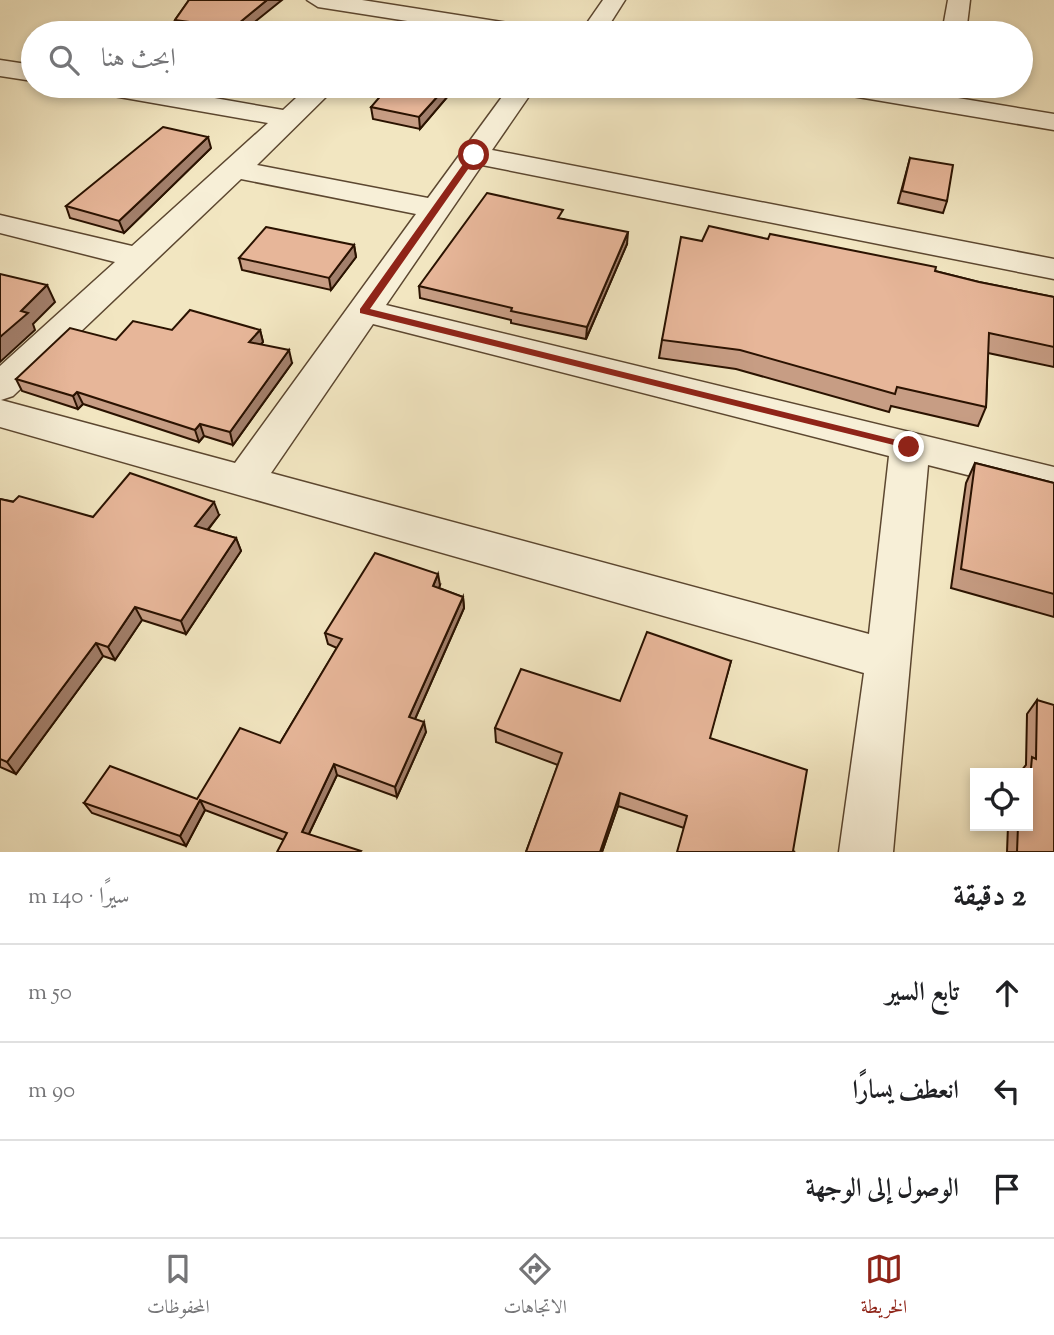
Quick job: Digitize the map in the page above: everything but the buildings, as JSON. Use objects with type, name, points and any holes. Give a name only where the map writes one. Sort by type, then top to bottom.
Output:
[{"type":"street","points":[[318,0],[405,6],[473,21]]},
{"type":"street","points":[[600,21],[614,0]]},
{"type":"street","points":[[956,21],[959,0]]},
{"type":"street","points":[[389,21],[405,6]]},
{"type":"street","points":[[0,68],[21,72]]},
{"type":"street","points":[[168,98],[290,120]]},
{"type":"street","points":[[0,387],[312,98]]},
{"type":"street","points":[[243,482],[514,98]]},
{"type":"street","points":[[961,98],[1054,122]]},
{"type":"street","points":[[474,155],[1054,269]]},
{"type":"street","points":[[235,169],[435,209]]},
{"type":"street","points":[[0,224],[140,258]]},
{"type":"street","points":[[363,311],[1054,482]]},
{"type":"street","points":[[0,412],[243,482],[890,660]]},
{"type":"street","points":[[866,852],[890,660],[909,447]]},
{"type":"route","points":[[474,155],[363,311],[909,447]]}]
